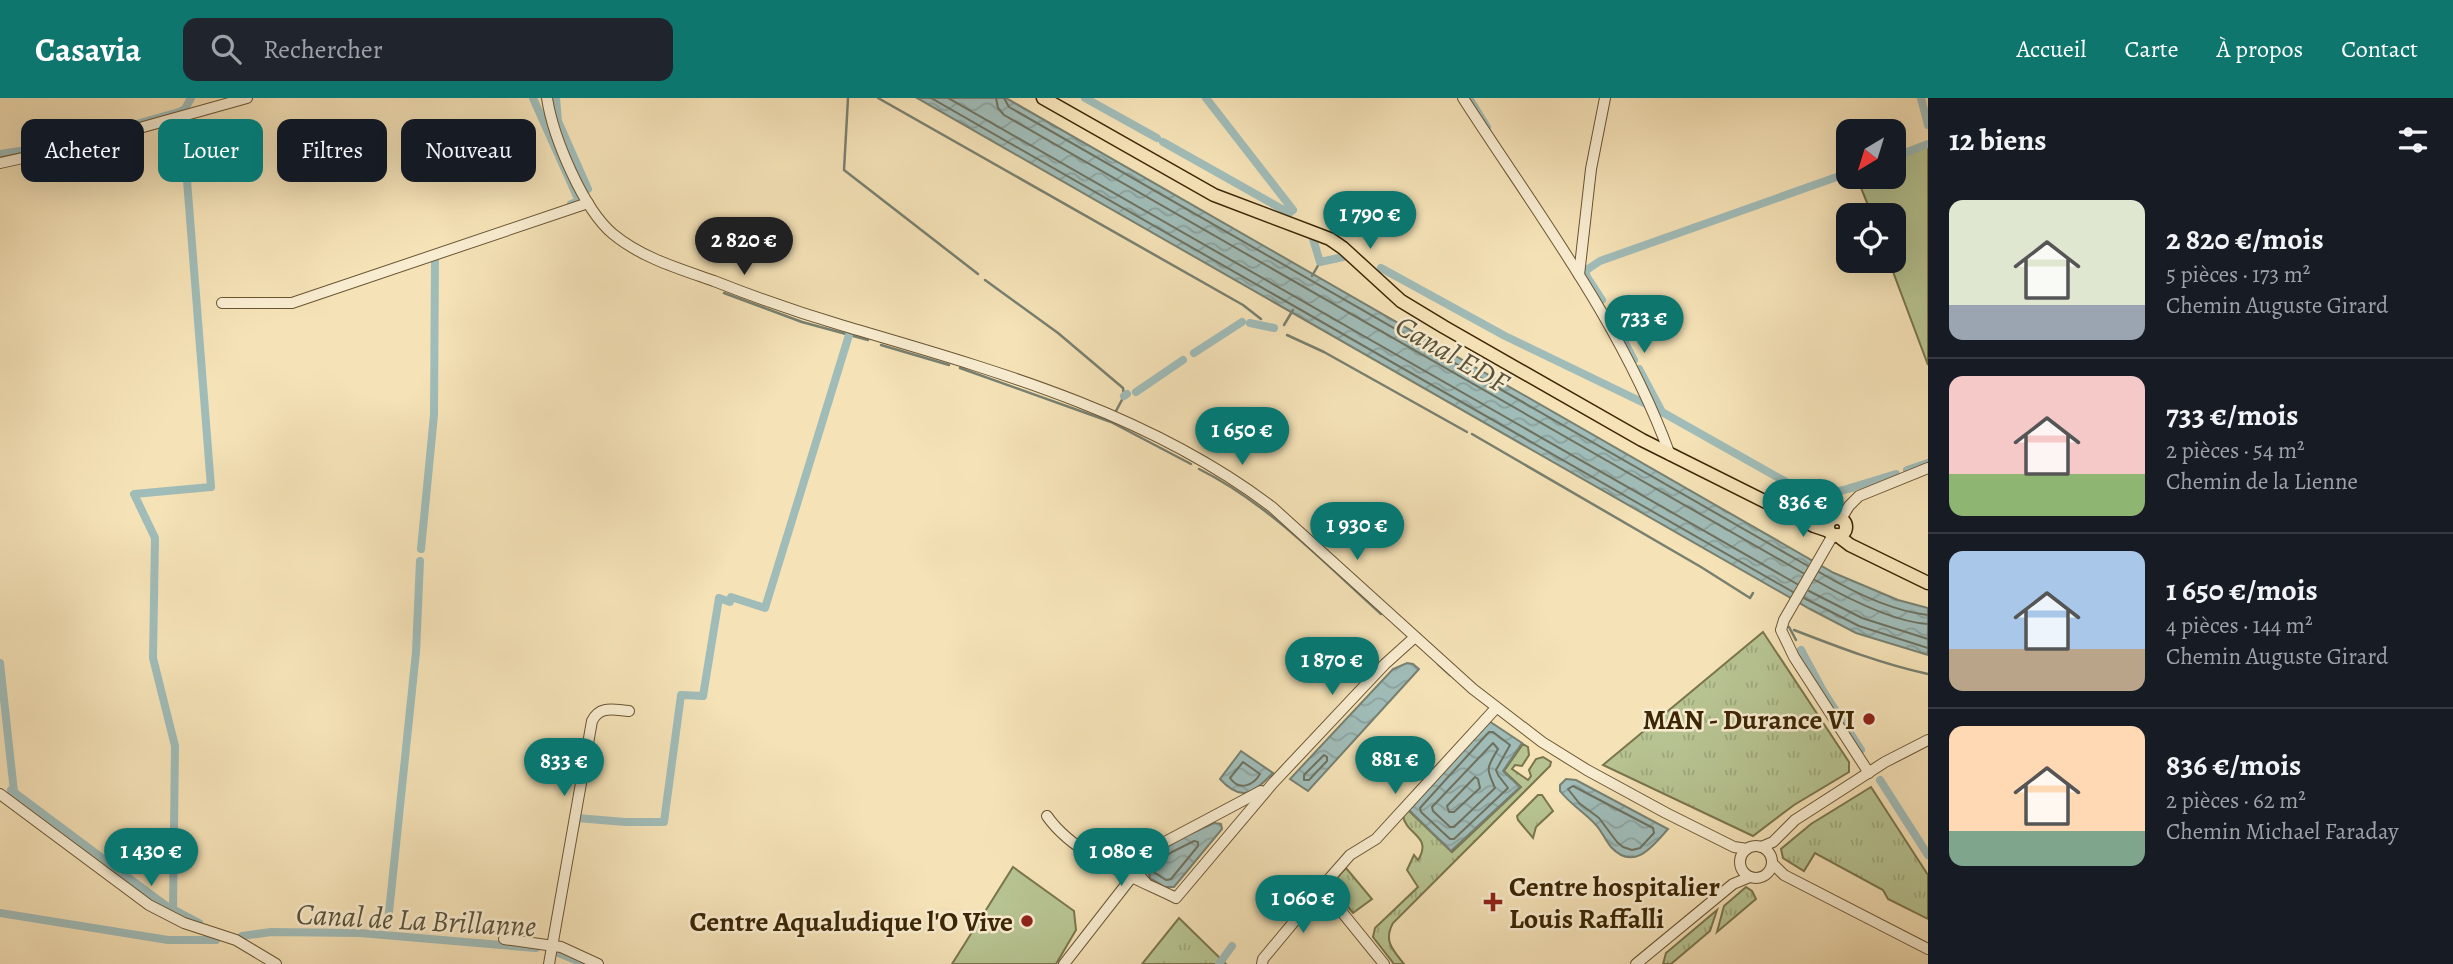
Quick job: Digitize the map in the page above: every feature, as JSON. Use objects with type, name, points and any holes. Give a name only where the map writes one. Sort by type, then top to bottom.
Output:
[{"type":"main road","points":[[1044,98],[1214,195],[1336,243],[1389,292],[1411,308],[1670,455],[1789,513],[1835,530],[1880,560],[1928,583]]},
{"type":"street","points":[[0,163],[68,148],[247,98]]},
{"type":"street","points":[[547,98],[553,125],[588,203],[603,225],[619,239],[645,254],[776,306],[1002,374],[1062,395],[1165,441],[1235,480],[1272,507],[1496,708],[1577,764],[1734,847],[1743,859],[1750,877]]},
{"type":"street","points":[[1463,98],[1605,316],[1663,430],[1670,455]]},
{"type":"street","points":[[1578,275],[1591,169],[1605,98]]},
{"type":"street","points":[[222,303],[292,303],[588,203]]},
{"type":"street","points":[[1869,773],[1794,657],[1782,633],[1784,620],[1853,500],[1928,468]]},
{"type":"street","points":[[1047,816],[1064,836],[1176,898],[1273,783],[1385,664],[1415,637]]},
{"type":"street","points":[[1262,964],[1262,960],[1317,894],[1324,890],[1328,880],[1350,855],[1376,839],[1496,708]]},
{"type":"street","points":[[550,955],[592,721],[603,709],[629,711]]},
{"type":"street","points":[[1733,884],[1743,859],[1773,842],[1795,820],[1885,762],[1928,740]]},
{"type":"street","points":[[1064,964],[1143,861],[1163,843],[1252,798],[1273,783]]},
{"type":"street","points":[[0,794],[149,905],[184,923],[236,940],[276,964]]},
{"type":"street","points":[[1218,815],[1231,822],[1233,827],[1230,834]]},
{"type":"street","points":[[1767,874],[1772,860],[1773,842]]},
{"type":"street","points":[[1761,847],[1784,875]]},
{"type":"street","points":[[1143,861],[1139,873],[1148,884]]},
{"type":"street","points":[[1636,964],[1733,884],[1767,874],[1784,875],[1928,949]]},
{"type":"street","points":[[1324,890],[1384,964]]},
{"type":"street","points":[[504,939],[550,955],[598,964]]},
{"type":"green space","points":[[1928,145],[1928,365],[1894,273],[1906,273],[1906,203],[1867,203],[1861,189],[1906,189],[1906,155]]},
{"type":"green space","points":[[1763,632],[1849,762],[1849,772],[1794,805],[1753,836],[1603,765]]},
{"type":"green space","points":[[1523,744],[1528,747],[1529,755],[1522,766],[1515,765],[1512,769],[1528,780],[1531,776],[1529,770],[1536,759],[1543,757],[1551,762],[1550,766],[1393,923],[1389,940],[1404,964],[1394,964],[1373,937],[1375,928],[1418,887],[1407,870],[1414,855],[1418,860],[1422,852],[1421,841],[1409,828],[1403,816],[1408,810],[1452,852],[1521,787],[1504,771]]},
{"type":"green space","points":[[1871,787],[1928,875],[1928,919],[1888,899],[1883,890],[1815,853],[1804,871],[1783,858],[1781,849],[1811,824]]},
{"type":"green space","points":[[1538,795],[1542,795],[1553,811],[1536,827],[1533,838],[1517,816]]},
{"type":"green space","name":"Centre Aqualudique l'O Vive","points":[[1013,867],[1074,911],[1076,930],[1056,964],[952,964]]},
{"type":"green space","points":[[1346,868],[1372,899],[1353,913],[1332,888],[1334,881]]},
{"type":"green space","points":[[1746,887],[1756,899],[1717,932],[1724,906]]},
{"type":"green space","points":[[1717,910],[1710,931],[1671,964],[1663,964],[1666,953]]},
{"type":"green space","points":[[1179,918],[1226,964],[1142,964]]},
{"type":"water","name":"Canal EDF","points":[[917,98],[1006,98],[1834,573],[1898,600],[1928,608],[1928,655],[1856,633],[1810,609]]},
{"type":"water","points":[[1407,663],[1419,669],[1308,791],[1290,779],[1393,669]]},
{"type":"water","points":[[1489,721],[1522,743],[1503,771],[1520,787],[1451,851],[1409,810]]},
{"type":"water","points":[[1241,751],[1273,773],[1253,790],[1241,793],[1220,779]]},
{"type":"water","points":[[1566,779],[1576,780],[1668,829],[1642,854],[1628,857],[1619,854],[1595,824],[1560,791],[1560,785]]},
{"type":"water","points":[[1214,823],[1221,824],[1222,829],[1174,887],[1165,887],[1150,878],[1147,867],[1168,845]]},
{"type":"waterway","points":[[0,154],[65,144],[179,112],[185,109],[191,98]]},
{"type":"waterway","points":[[533,98],[579,201],[571,204]]},
{"type":"waterway","points":[[556,98],[558,121],[588,189]]},
{"type":"waterway","points":[[848,98],[844,170],[978,274]]},
{"type":"waterway","points":[[878,98],[1243,305],[1261,319]]},
{"type":"waterway","points":[[1085,98],[1157,138]]},
{"type":"waterway","points":[[1163,142],[1289,213],[1293,210],[1206,98]]},
{"type":"waterway","points":[[1469,98],[1487,127]]},
{"type":"waterway","points":[[1921,98],[1928,125]]},
{"type":"waterway","points":[[1906,152],[1928,144]]},
{"type":"waterway","points":[[1602,300],[1585,271],[1600,261],[1836,177]]},
{"type":"waterway","points":[[173,910],[175,746],[153,658],[155,538],[134,494],[211,487],[187,182]]},
{"type":"waterway","points":[[1313,239],[1320,262],[1343,257]]},
{"type":"waterway","points":[[421,549],[434,415],[435,258]]},
{"type":"waterway","points":[[1312,276],[1320,262]]},
{"type":"waterway","points":[[1381,268],[1505,336],[1646,404]]},
{"type":"waterway","points":[[985,280],[1058,333],[1123,388],[1124,396],[1116,411]]},
{"type":"waterway","points":[[724,293],[802,322],[868,340]]},
{"type":"waterway","points":[[1284,325],[1293,310]]},
{"type":"waterway","points":[[1609,312],[1634,360]]},
{"type":"waterway","points":[[1194,353],[1242,322]]},
{"type":"waterway","points":[[1250,323],[1274,328]]},
{"type":"waterway","points":[[731,597],[765,608],[849,335]]},
{"type":"waterway","points":[[1287,335],[1324,352],[1467,432]]},
{"type":"waterway","points":[[881,345],[949,365]]},
{"type":"waterway","points":[[1136,392],[1183,360]]},
{"type":"waterway","points":[[960,368],[1111,422],[1191,464]]},
{"type":"waterway","points":[[1639,369],[1662,412],[1802,491],[1813,497],[1852,488]]},
{"type":"waterway","points":[[1472,434],[1750,598],[1753,593]]},
{"type":"waterway","points":[[1907,470],[1928,463]]},
{"type":"waterway","points":[[1199,469],[1225,483],[1272,517],[1381,614]]},
{"type":"waterway","points":[[1850,488],[1896,474]]},
{"type":"waterway","points":[[388,922],[416,652],[420,561]]},
{"type":"waterway","points":[[576,825],[577,818],[664,822],[681,695],[703,696],[719,598],[730,602]]},
{"type":"waterway","points":[[1789,627],[1796,640]]},
{"type":"waterway","points":[[1794,630],[1877,660],[1928,674]]},
{"type":"waterway","points":[[1801,650],[1823,691],[1861,750]]},
{"type":"waterway","points":[[0,663],[14,792]]},
{"type":"waterway","points":[[1438,664],[1450,675]]},
{"type":"waterway","points":[[1880,780],[1928,855]]},
{"type":"waterway","points":[[11,790],[165,905],[199,923]]},
{"type":"waterway","name":"Canal de La Brillanne","points":[[0,913],[168,940],[216,940]]},
{"type":"waterway","name":"Canal de La Brillanne","points":[[242,936],[271,932],[360,933],[536,948]]},
{"type":"waterway","name":"Canal de La Brillanne","points":[[1219,964],[1232,946]]},
{"type":"waterway","name":"Canal de La Brillanne","points":[[549,949],[585,964]]},
{"type":"place","name":"MAN - Durance VI","points":[[1869,719]]},
{"type":"place","name":"Centre hospitalier Louis Raffalli","points":[[1493,902]]},
{"type":"place","name":"Centre Aqualudique l'O Vive","points":[[1027,921]]}]
